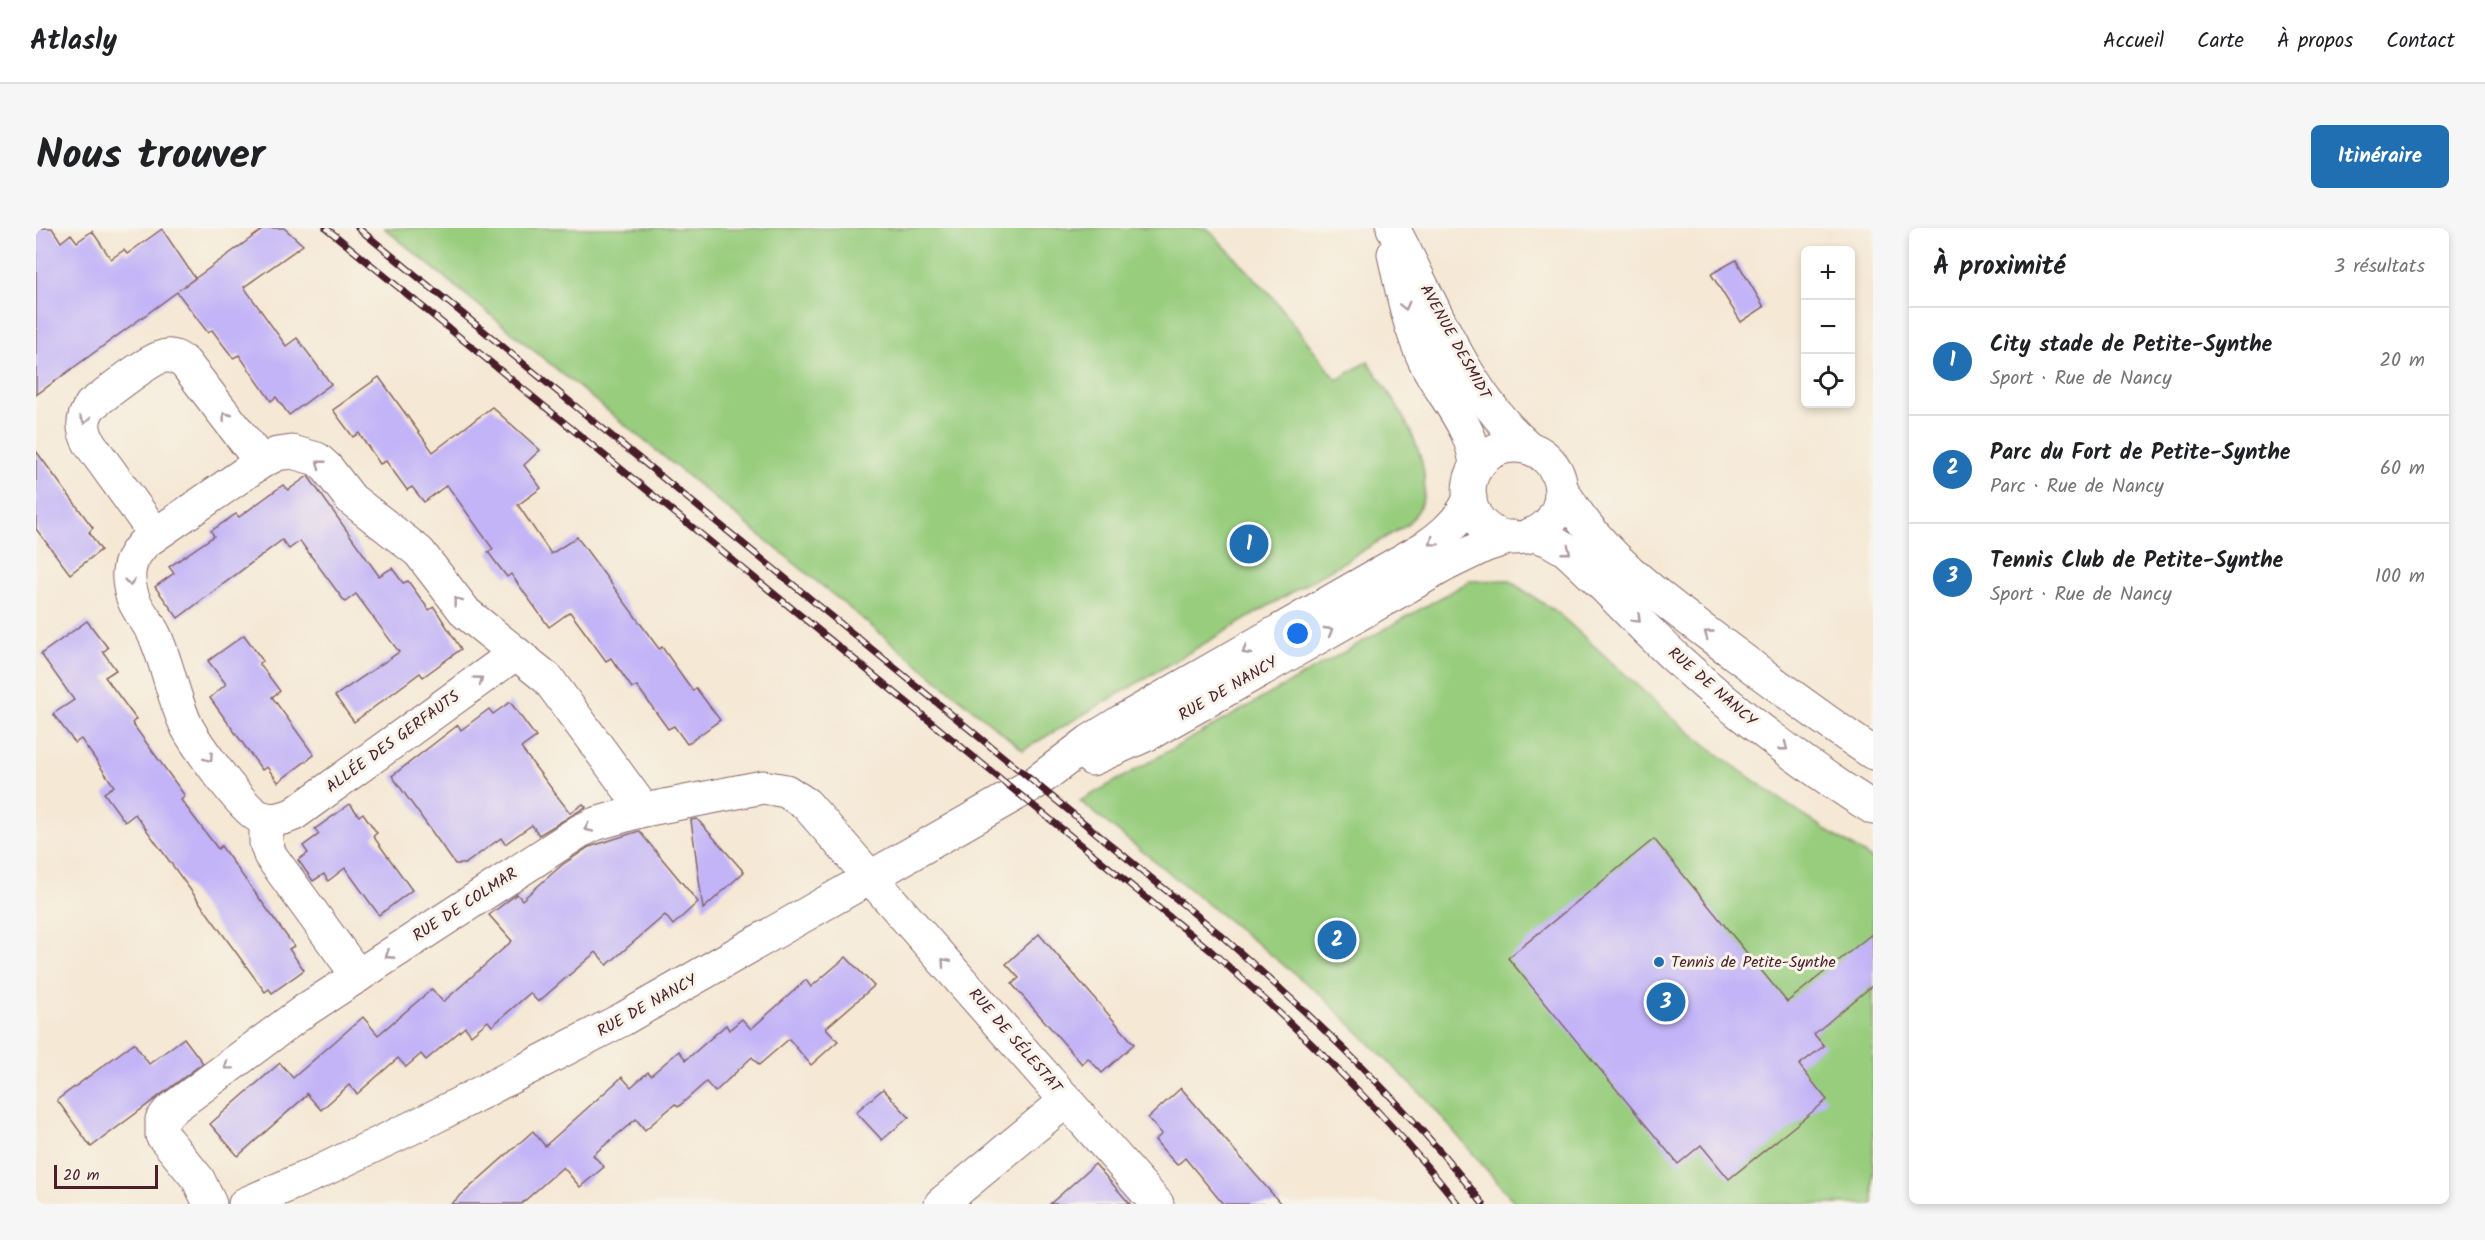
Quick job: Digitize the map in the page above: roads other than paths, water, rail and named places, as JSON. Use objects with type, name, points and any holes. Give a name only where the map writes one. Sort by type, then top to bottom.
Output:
[{"type":"street","name":"AVENUE DESMIDT","points":[[1391,228],[1467,368],[1501,422],[1528,448]]},
{"type":"street","name":"AVENUE DESMIDT","points":[[1391,228],[1413,332],[1432,375],[1471,440],[1473,483]]},
{"type":"street","points":[[155,534],[90,444],[84,433],[83,424],[84,414],[90,405],[149,364],[167,356],[177,357],[185,363],[261,462]]},
{"type":"street","points":[[1512,446],[1528,448],[1539,452],[1551,463],[1559,477],[1560,504],[1556,514],[1542,530],[1522,536],[1495,533],[1482,523],[1473,509],[1473,483],[1487,455],[1512,446]]},
{"type":"street","points":[[358,976],[270,855],[266,843],[266,819],[252,812],[239,799],[188,727],[154,634],[132,599],[128,574],[135,552],[155,534],[261,462],[277,454],[292,452],[317,459],[351,499],[419,552],[466,613],[548,679],[644,810]]},
{"type":"street","name":"RUE DE NANCY","points":[[245,1204],[321,1171],[536,1065],[673,992],[1035,783],[1102,733],[1424,548],[1454,525],[1473,483]]},
{"type":"street","points":[[1561,488],[1585,526],[1650,589],[1797,700],[1873,753]]},
{"type":"street","name":"RUE DE NANCY","points":[[1035,783],[1150,733],[1445,565],[1486,545],[1522,536],[1549,540],[1566,550],[1675,657],[1707,685],[1791,752],[1873,808]]},
{"type":"street","name":"ALLÉE DES GERFAUTS","points":[[266,819],[281,819],[294,814],[516,653]]},
{"type":"street","name":"RUE DE COLMAR","points":[[210,1204],[198,1179],[162,1135],[161,1125],[164,1116],[275,1031],[580,831],[595,824],[644,810],[763,787],[786,791],[806,804],[871,879]]},
{"type":"street","name":"RUE DE SÉLESTAT","points":[[871,879],[1157,1204]]},
{"type":"street","points":[[941,1204],[1067,1100]]},
{"type":"railway","points":[[326,228],[1210,950],[1339,1071],[1400,1136],[1458,1204]]},
{"type":"railway","points":[[358,228],[1223,937],[1359,1064],[1423,1132],[1483,1204]]},
{"type":"place","name":"City stade de Petite-Synthe","points":[[1249,544]]},
{"type":"place","name":"Parc du Fort de Petite-Synthe","points":[[1337,940]]},
{"type":"place","name":"Tennis de Petite-Synthe","points":[[1659,962]]},
{"type":"place","name":"Tennis Club de Petite-Synthe","points":[[1666,1002]]}]
